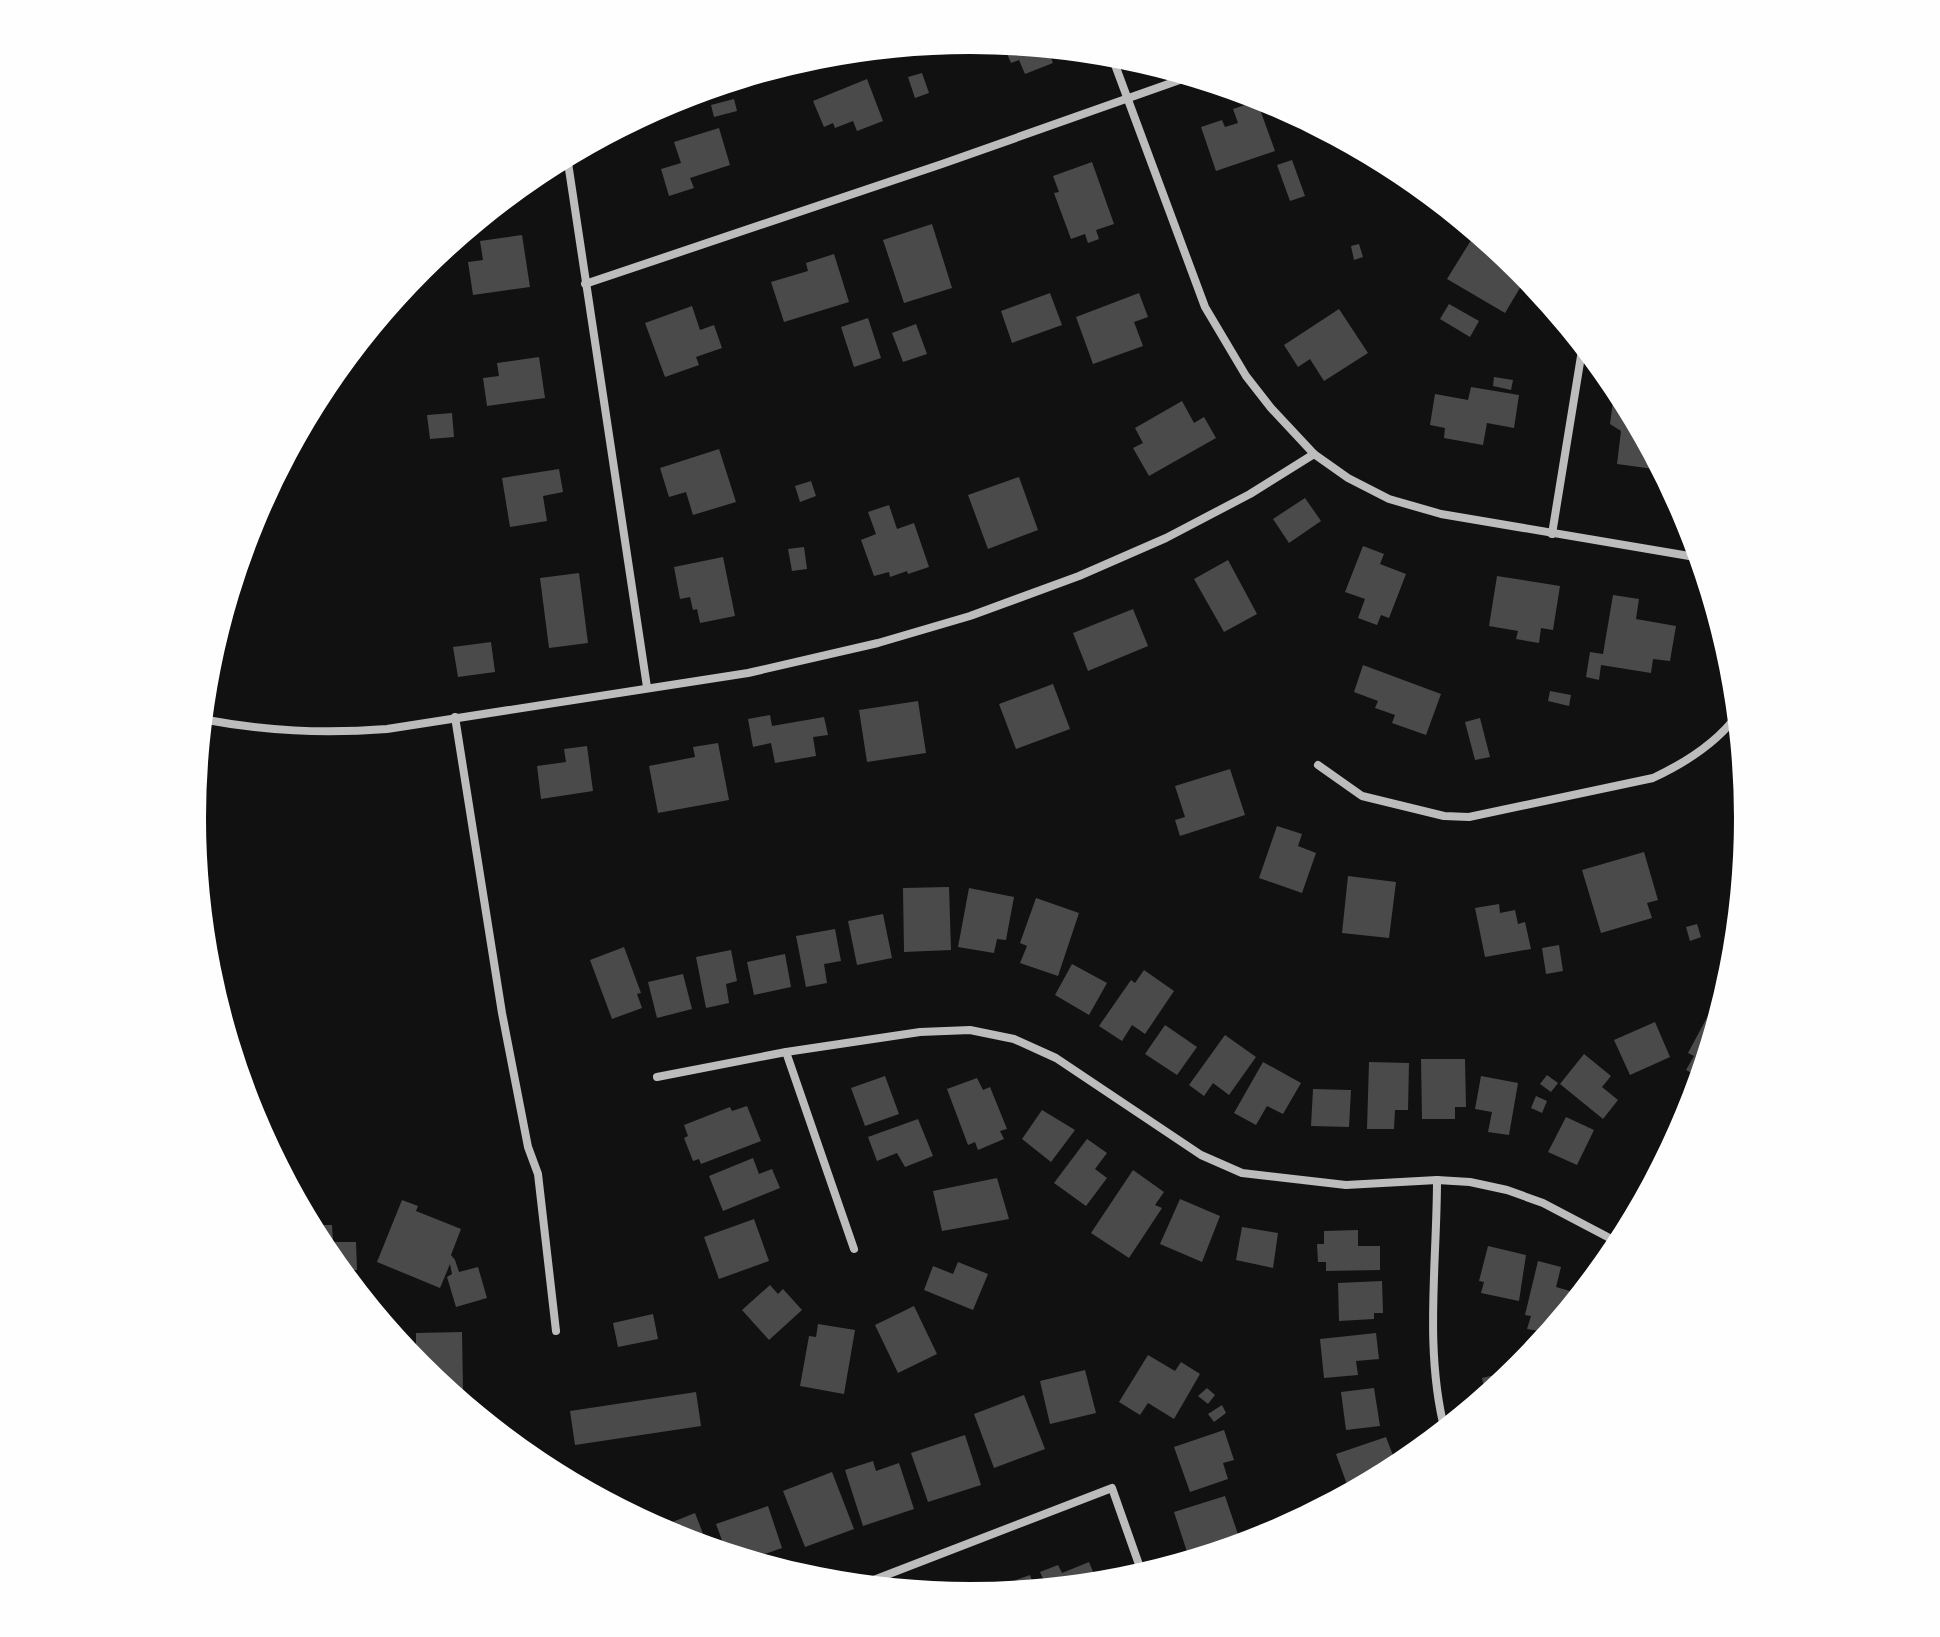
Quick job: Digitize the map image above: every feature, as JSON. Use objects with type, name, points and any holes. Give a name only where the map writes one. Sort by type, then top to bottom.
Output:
[{"type":"street","points":[[1116,69],[1205,307],[1246,376],[1314,454],[1348,478],[1389,499],[1441,514],[1687,556]]},
{"type":"street","points":[[585,284],[1174,82]]},
{"type":"street","points":[[569,168],[647,687]]},
{"type":"street","points":[[1552,534],[1581,358]]},
{"type":"street","points":[[212,721],[260,730],[330,733],[387,729],[748,673],[878,643],[970,616],[1079,576],[1166,538],[1250,494],[1314,454]]},
{"type":"street","points":[[455,717],[502,1013],[528,1147],[538,1174],[556,1331]]},
{"type":"street","points":[[1318,765],[1362,796],[1444,816],[1469,817],[1653,778],[1679,766],[1703,749],[1728,724]]},
{"type":"street","points":[[657,1077],[786,1052],[920,1032],[970,1030],[1014,1039],[1056,1058],[1201,1155],[1242,1173],[1346,1185],[1437,1180],[1470,1182],[1507,1190],[1543,1203],[1609,1238]]},
{"type":"street","points":[[786,1052],[854,1249]]},
{"type":"street","points":[[1437,1180],[1433,1355],[1442,1419]]},
{"type":"street","points":[[881,1577],[1112,1488],[1139,1564]]},
{"type":"building","points":[[1008,56],[1051,59],[1053,63],[1025,74],[1019,60],[1011,63]]},
{"type":"building","points":[[922,73],[929,93],[915,98],[908,77]]},
{"type":"building","points":[[867,79],[883,121],[857,131],[853,121],[835,128],[833,123],[824,127],[813,101]]},
{"type":"building","points":[[734,99],[737,111],[714,117],[711,105]]},
{"type":"building","points":[[1244,105],[1261,111],[1275,151],[1216,171],[1201,127],[1222,120],[1225,127],[1238,123],[1233,109]]},
{"type":"building","points":[[719,128],[730,165],[690,178],[694,188],[669,196],[661,169],[681,163],[674,142]]},
{"type":"building","points":[[1292,160],[1305,196],[1290,201],[1277,165]]},
{"type":"building","points":[[1092,162],[1114,224],[1096,230],[1099,239],[1088,243],[1085,234],[1071,239],[1054,193],[1059,192],[1053,176]]},
{"type":"building","points":[[932,224],[952,288],[904,303],[883,240]]},
{"type":"building","points":[[522,235],[530,287],[473,295],[468,262],[483,260],[480,241]]},
{"type":"building","points":[[1470,241],[1520,288],[1505,313],[1447,279]]},
{"type":"building","points":[[1359,244],[1363,257],[1354,260],[1351,246]]},
{"type":"building","points":[[834,254],[849,302],[784,322],[771,282],[808,271],[806,263]]},
{"type":"building","points":[[1050,293],[1062,325],[1012,343],[1001,311]]},
{"type":"building","points":[[1139,293],[1148,317],[1134,322],[1143,346],[1093,364],[1076,317]]},
{"type":"building","points":[[1449,304],[1479,321],[1470,337],[1440,319]]},
{"type":"building","points":[[692,306],[700,330],[714,325],[722,348],[696,357],[699,365],[665,377],[645,323]]},
{"type":"building","points":[[1339,309],[1368,353],[1324,381],[1310,359],[1298,367],[1284,345]]},
{"type":"building","points":[[868,318],[881,358],[854,367],[841,327]]},
{"type":"building","points":[[916,324],[927,354],[903,362],[892,333]]},
{"type":"building","points":[[539,357],[545,398],[487,406],[483,378],[499,376],[497,363]]},
{"type":"building","points":[[1494,377],[1513,380],[1511,390],[1493,386]]},
{"type":"building","points":[[1471,387],[1519,395],[1514,428],[1487,423],[1483,445],[1444,438],[1445,428],[1430,425],[1435,394],[1468,400]]},
{"type":"building","points":[[1182,401],[1194,423],[1204,417],[1216,438],[1149,476],[1133,448],[1143,443],[1135,428]]},
{"type":"building","points":[[1613,405],[1650,468],[1617,464],[1621,431],[1610,424]]},
{"type":"building","points":[[452,413],[454,437],[430,439],[427,415]]},
{"type":"building","points":[[719,449],[736,502],[693,515],[686,492],[669,497],[660,468]]},
{"type":"building","points":[[559,469],[563,492],[543,496],[547,521],[510,527],[502,478]]},
{"type":"building","points":[[1019,477],[1038,530],[988,549],[968,495]]},
{"type":"building","points":[[811,481],[816,496],[800,502],[795,486]]},
{"type":"building","points":[[1305,498],[1321,521],[1289,543],[1273,519]]},
{"type":"building","points":[[889,505],[897,529],[914,523],[929,567],[890,577],[889,572],[874,576],[861,540],[876,534],[868,512]]},
{"type":"building","points":[[1363,546],[1384,554],[1380,564],[1406,574],[1389,618],[1381,615],[1377,625],[1358,618],[1365,599],[1345,592]]},
{"type":"building","points":[[804,547],[807,569],[792,571],[788,549]]},
{"type":"building","points":[[723,557],[735,616],[700,623],[690,597],[680,599],[674,567]]},
{"type":"building","points":[[1228,560],[1257,614],[1224,632],[1194,579]]},
{"type":"building","points":[[579,573],[588,643],[549,648],[540,578]]},
{"type":"building","points":[[1497,576],[1560,586],[1553,630],[1541,628],[1539,643],[1516,639],[1518,631],[1489,626]]},
{"type":"building","points":[[1613,595],[1639,599],[1636,619],[1676,626],[1670,661],[1653,659],[1651,673],[1601,665],[1599,680],[1586,677],[1590,652],[1603,654]]},
{"type":"building","points":[[1133,609],[1148,646],[1088,671],[1073,633]]},
{"type":"building","points":[[491,642],[495,672],[458,677],[453,647]]},
{"type":"building","points":[[1363,665],[1441,694],[1426,735],[1392,723],[1395,715],[1375,708],[1378,701],[1354,692]]},
{"type":"building","points":[[1053,684],[1070,729],[1016,749],[999,704]]},
{"type":"building","points":[[1550,691],[1571,695],[1569,706],[1548,701]]},
{"type":"building","points":[[918,701],[926,753],[867,762],[859,710]]},
{"type":"building","points":[[770,715],[772,726],[824,717],[828,735],[813,737],[816,756],[775,763],[771,743],[753,747],[748,719]]},
{"type":"building","points":[[1480,718],[1490,757],[1475,760],[1465,722]]},
{"type":"building","points":[[718,743],[729,800],[658,813],[649,766],[695,757],[693,747]]},
{"type":"building","points":[[587,746],[593,791],[541,799],[537,766],[566,762],[564,749]]},
{"type":"building","points":[[1230,769],[1245,815],[1180,836],[1175,820],[1185,817],[1175,786]]},
{"type":"building","points":[[1277,826],[1302,834],[1298,846],[1316,853],[1302,893],[1259,878]]},
{"type":"building","points":[[1644,852],[1658,900],[1647,903],[1652,918],[1601,933],[1582,870]]},
{"type":"building","points":[[1348,876],[1396,882],[1389,938],[1342,933]]},
{"type":"building","points":[[949,887],[951,950],[904,952],[903,888]]},
{"type":"building","points":[[969,888],[1014,897],[1006,940],[997,939],[994,953],[958,947]]},
{"type":"building","points":[[1036,898],[1079,913],[1058,976],[1020,963],[1027,946],[1020,943]]},
{"type":"building","points":[[1499,904],[1500,913],[1515,910],[1518,924],[1525,922],[1531,949],[1485,957],[1475,908]]},
{"type":"building","points":[[883,914],[892,958],[857,965],[848,921]]},
{"type":"building","points":[[1697,924],[1701,937],[1690,941],[1686,927]]},
{"type":"building","points":[[835,929],[841,961],[824,964],[827,983],[806,987],[796,936]]},
{"type":"building","points":[[1559,945],[1563,971],[1546,974],[1542,948]]},
{"type":"building","points":[[624,947],[641,993],[637,994],[642,1008],[612,1019],[590,960]]},
{"type":"building","points":[[731,950],[737,981],[726,984],[729,1003],[706,1008],[696,957]]},
{"type":"building","points":[[785,954],[791,987],[754,995],[747,962]]},
{"type":"building","points":[[1072,964],[1107,983],[1089,1015],[1055,995]]},
{"type":"building","points":[[1144,970],[1174,991],[1145,1034],[1132,1025],[1122,1041],[1099,1026],[1131,980],[1135,983]]},
{"type":"building","points":[[683,974],[692,1009],[657,1018],[648,982]]},
{"type":"building","points":[[1708,1015],[1691,1073],[1686,1070],[1694,1056],[1688,1053]]},
{"type":"building","points":[[1655,1022],[1670,1057],[1630,1075],[1614,1040]]},
{"type":"building","points":[[1165,1025],[1197,1047],[1177,1075],[1145,1054]]},
{"type":"building","points":[[1225,1035],[1256,1057],[1229,1095],[1213,1083],[1204,1096],[1189,1085]]},
{"type":"building","points":[[1584,1054],[1611,1076],[1602,1087],[1618,1100],[1603,1119],[1560,1084]]},
{"type":"building","points":[[1421,1059],[1465,1059],[1466,1107],[1455,1107],[1455,1119],[1422,1119]]},
{"type":"building","points":[[1263,1062],[1301,1083],[1283,1114],[1267,1106],[1256,1125],[1234,1113]]},
{"type":"building","points":[[1369,1062],[1409,1063],[1408,1110],[1395,1110],[1394,1129],[1367,1129]]},
{"type":"building","points":[[1547,1075],[1558,1083],[1551,1092],[1540,1084]]},
{"type":"building","points":[[885,1076],[899,1114],[865,1126],[851,1088]]},
{"type":"building","points":[[1481,1076],[1518,1083],[1509,1135],[1488,1132],[1492,1112],[1475,1109]]},
{"type":"building","points":[[977,1078],[983,1090],[990,1087],[1007,1129],[1000,1131],[1004,1139],[978,1150],[975,1142],[968,1145],[947,1089]]},
{"type":"building","points":[[1313,1089],[1351,1090],[1349,1127],[1311,1126]]},
{"type":"building","points":[[1536,1096],[1547,1101],[1542,1113],[1531,1108]]},
{"type":"building","points":[[747,1106],[761,1141],[701,1164],[699,1159],[693,1161],[684,1138],[688,1136],[684,1125],[730,1107],[732,1111]]},
{"type":"building","points":[[1042,1110],[1075,1130],[1051,1162],[1022,1139]]},
{"type":"building","points":[[1566,1117],[1594,1130],[1577,1165],[1548,1152]]},
{"type":"building","points":[[918,1119],[933,1156],[905,1167],[897,1153],[877,1161],[868,1137]]},
{"type":"building","points":[[1087,1139],[1107,1153],[1095,1169],[1107,1178],[1086,1206],[1054,1183]]},
{"type":"building","points":[[753,1158],[759,1174],[772,1169],[780,1188],[723,1211],[709,1176]]},
{"type":"building","points":[[1133,1170],[1164,1192],[1155,1205],[1162,1208],[1129,1258],[1091,1233]]},
{"type":"building","points":[[997,1178],[1009,1219],[942,1231],[933,1191]]},
{"type":"building","points":[[1180,1199],[1220,1216],[1202,1262],[1160,1244]]},
{"type":"building","points":[[402,1200],[418,1206],[416,1211],[461,1229],[451,1255],[459,1272],[478,1267],[487,1298],[456,1307],[447,1277],[452,1274],[450,1264],[440,1288],[377,1262]]},
{"type":"building","points":[[754,1219],[769,1261],[719,1279],[704,1237]]},
{"type":"building","points":[[323,1225],[332,1225],[333,1241]]},
{"type":"building","points":[[1242,1227],[1278,1233],[1273,1268],[1236,1260]]},
{"type":"building","points":[[1358,1230],[1358,1246],[1380,1246],[1380,1270],[1326,1271],[1326,1262],[1318,1262],[1317,1244],[1324,1244],[1324,1231]]},
{"type":"building","points":[[333,1242],[356,1242],[357,1270],[353,1270]]},
{"type":"building","points":[[1488,1246],[1526,1255],[1519,1301],[1481,1293],[1484,1282],[1479,1281]]},
{"type":"building","points":[[1538,1261],[1561,1267],[1556,1287],[1570,1293],[1538,1331],[1527,1329],[1531,1316],[1525,1315]]},
{"type":"building","points":[[958,1262],[988,1274],[973,1310],[924,1290],[933,1266],[953,1274]]},
{"type":"building","points":[[1382,1281],[1383,1313],[1374,1313],[1374,1319],[1339,1321],[1338,1283]]},
{"type":"building","points":[[770,1285],[778,1294],[783,1289],[802,1310],[769,1340],[742,1310]]},
{"type":"building","points":[[914,1306],[937,1354],[898,1373],[875,1325]]},
{"type":"building","points":[[653,1314],[658,1339],[618,1347],[613,1323]]},
{"type":"building","points":[[818,1324],[855,1330],[844,1394],[800,1386],[809,1336],[816,1337]]},
{"type":"building","points":[[462,1332],[463,1390],[416,1345],[416,1333]]},
{"type":"building","points":[[1376,1333],[1379,1359],[1356,1361],[1358,1375],[1324,1378],[1320,1339]]},
{"type":"building","points":[[1148,1355],[1175,1371],[1181,1362],[1200,1374],[1174,1419],[1148,1403],[1140,1415],[1119,1402]]},
{"type":"building","points":[[1085,1370],[1096,1413],[1050,1424],[1040,1381]]},
{"type":"building","points":[[1207,1388],[1215,1395],[1208,1404],[1198,1396]]},
{"type":"building","points":[[1374,1388],[1380,1426],[1346,1430],[1341,1392]]},
{"type":"building","points":[[696,1392],[701,1426],[575,1445],[570,1411]]},
{"type":"building","points":[[1024,1395],[1045,1449],[994,1468],[974,1414]]},
{"type":"building","points":[[1222,1405],[1226,1413],[1214,1422],[1208,1414]]},
{"type":"building","points":[[1224,1430],[1234,1460],[1223,1463],[1228,1479],[1190,1492],[1174,1447]]},
{"type":"building","points":[[965,1435],[981,1485],[928,1502],[911,1453]]},
{"type":"building","points":[[1386,1437],[1393,1455],[1347,1484],[1336,1454]]},
{"type":"building","points":[[873,1461],[876,1471],[899,1463],[914,1509],[863,1526],[845,1470]]},
{"type":"building","points":[[832,1472],[854,1529],[805,1547],[783,1491]]},
{"type":"building","points":[[1225,1496],[1238,1534],[1187,1551],[1174,1512]]},
{"type":"building","points":[[768,1506],[782,1548],[764,1554],[722,1541],[716,1524]]},
{"type":"building","points":[[695,1513],[703,1535],[677,1525],[671,1522]]},
{"type":"building","points":[[1089,1562],[1093,1572],[1043,1579],[1040,1572],[1058,1565],[1062,1573]]},
{"type":"building","points":[[1030,1575],[1032,1580],[1020,1581],[1012,1581]]}]
